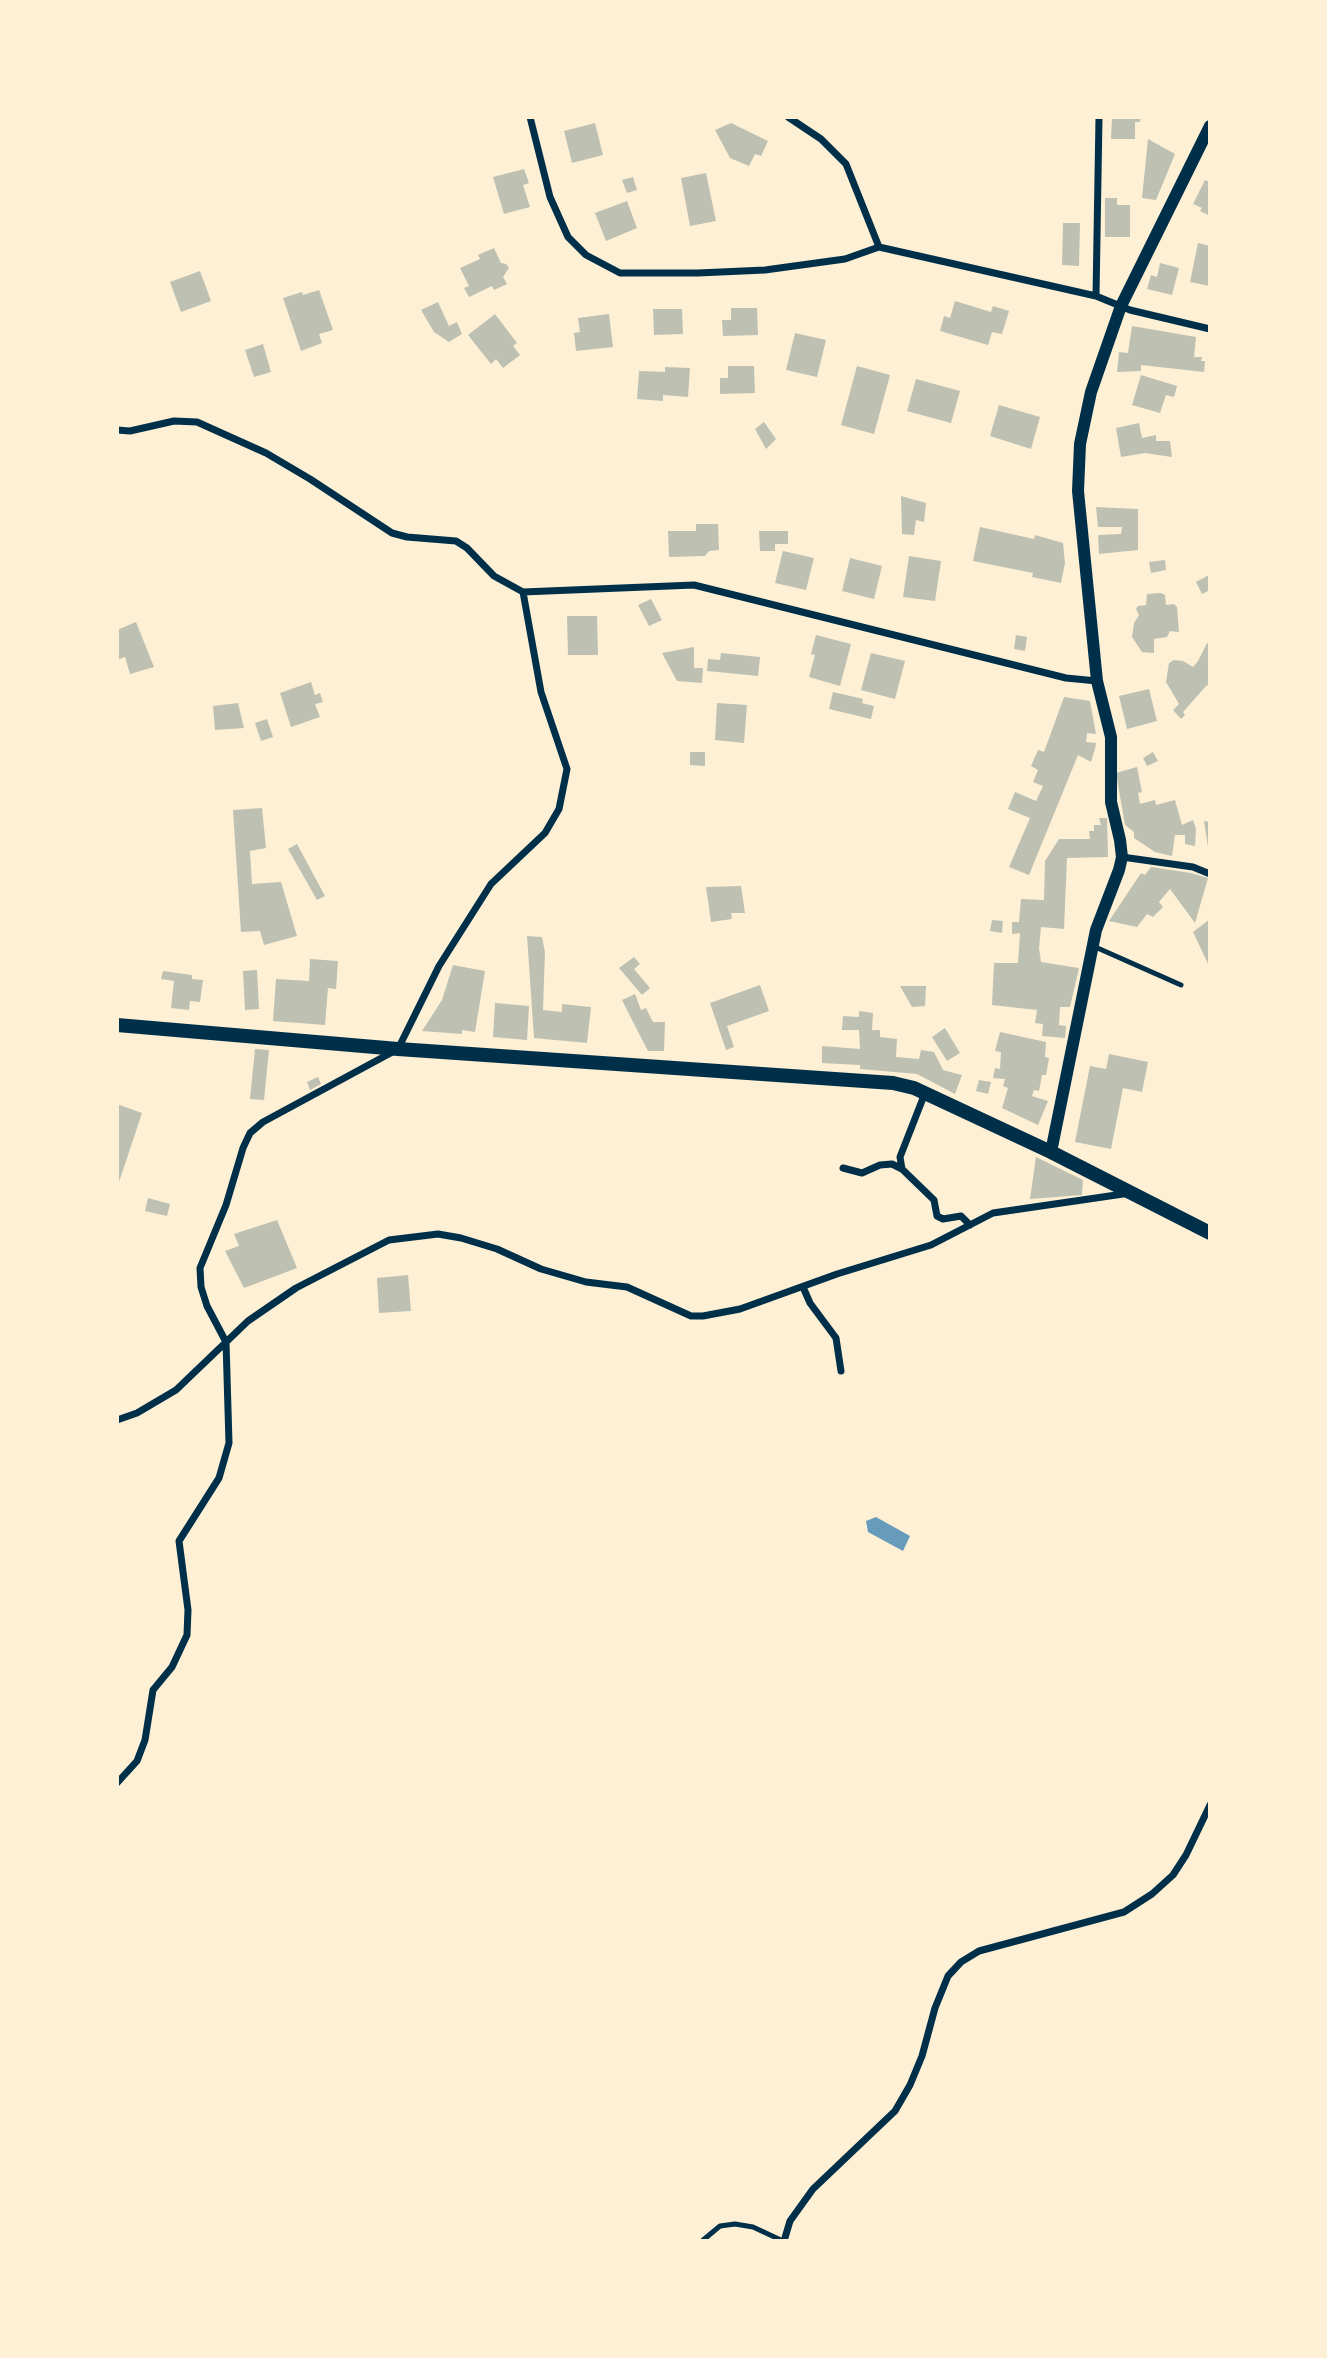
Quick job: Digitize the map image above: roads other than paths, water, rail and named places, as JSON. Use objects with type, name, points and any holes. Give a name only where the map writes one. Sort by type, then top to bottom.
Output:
[{"type":"main road","points":[[117,1025],[398,1049],[893,1083],[925,1093],[1051,1152],[1210,1233]]},
{"type":"street","points":[[530,117],[550,197],[568,237],[586,255],[620,272],[765,270],[845,258],[879,247],[1096,296],[1121,306],[1207,328],[1210,319]]},
{"type":"street","points":[[788,117],[821,139],[846,164],[879,247]]},
{"type":"street","points":[[1096,296],[1100,117]]},
{"type":"street","points":[[1051,1152],[1093,946],[1122,857],[1111,802],[1111,737],[1097,681],[1078,491],[1080,444],[1091,392],[1121,306],[1210,126]]},
{"type":"street","points":[[117,430],[174,421],[197,422],[288,466],[392,533],[407,537],[456,541],[467,548],[494,576],[523,592],[694,585],[1066,678],[1097,681]]},
{"type":"street","points":[[117,1783],[137,1761],[145,1740],[153,1690],[172,1667],[187,1634],[188,1610],[179,1541],[219,1478],[229,1443],[226,1342],[207,1306],[201,1287],[200,1268],[226,1205],[243,1148],[250,1133],[263,1122],[398,1049],[439,966],[491,884],[545,833],[559,809],[567,769],[541,692],[523,592]]},
{"type":"street","points":[[1122,857],[1193,867],[1210,874]]},
{"type":"street","points":[[902,1169],[900,1157],[925,1093]]},
{"type":"street","points":[[843,1168],[862,1173],[880,1165],[892,1164],[902,1169],[934,1200],[937,1216],[943,1219],[961,1216],[970,1225]]},
{"type":"street","points":[[117,1420],[137,1413],[176,1390],[248,1321],[296,1288],[389,1241],[438,1234],[461,1238],[559,1275],[586,1282],[627,1287],[691,1316],[703,1316],[740,1309],[837,1274],[931,1245],[993,1213],[1133,1193]]},
{"type":"street","points":[[803,1287],[810,1303],[836,1338],[841,1371]]},
{"type":"street","points":[[784,2241],[790,2221],[813,2189],[895,2111],[922,2056],[935,2008],[948,1976],[961,1962],[979,1951],[1124,1912],[1152,1894],[1173,1875],[1186,1855],[1210,1805]]},
{"type":"lane","points":[[1093,946],[1181,985]]},
{"type":"lane","points":[[702,2241],[720,2226],[736,2224],[760,2229],[784,2241]]},
{"type":"water","points":[[876,1517],[910,1536],[903,1551],[868,1532],[866,1521]]}]
